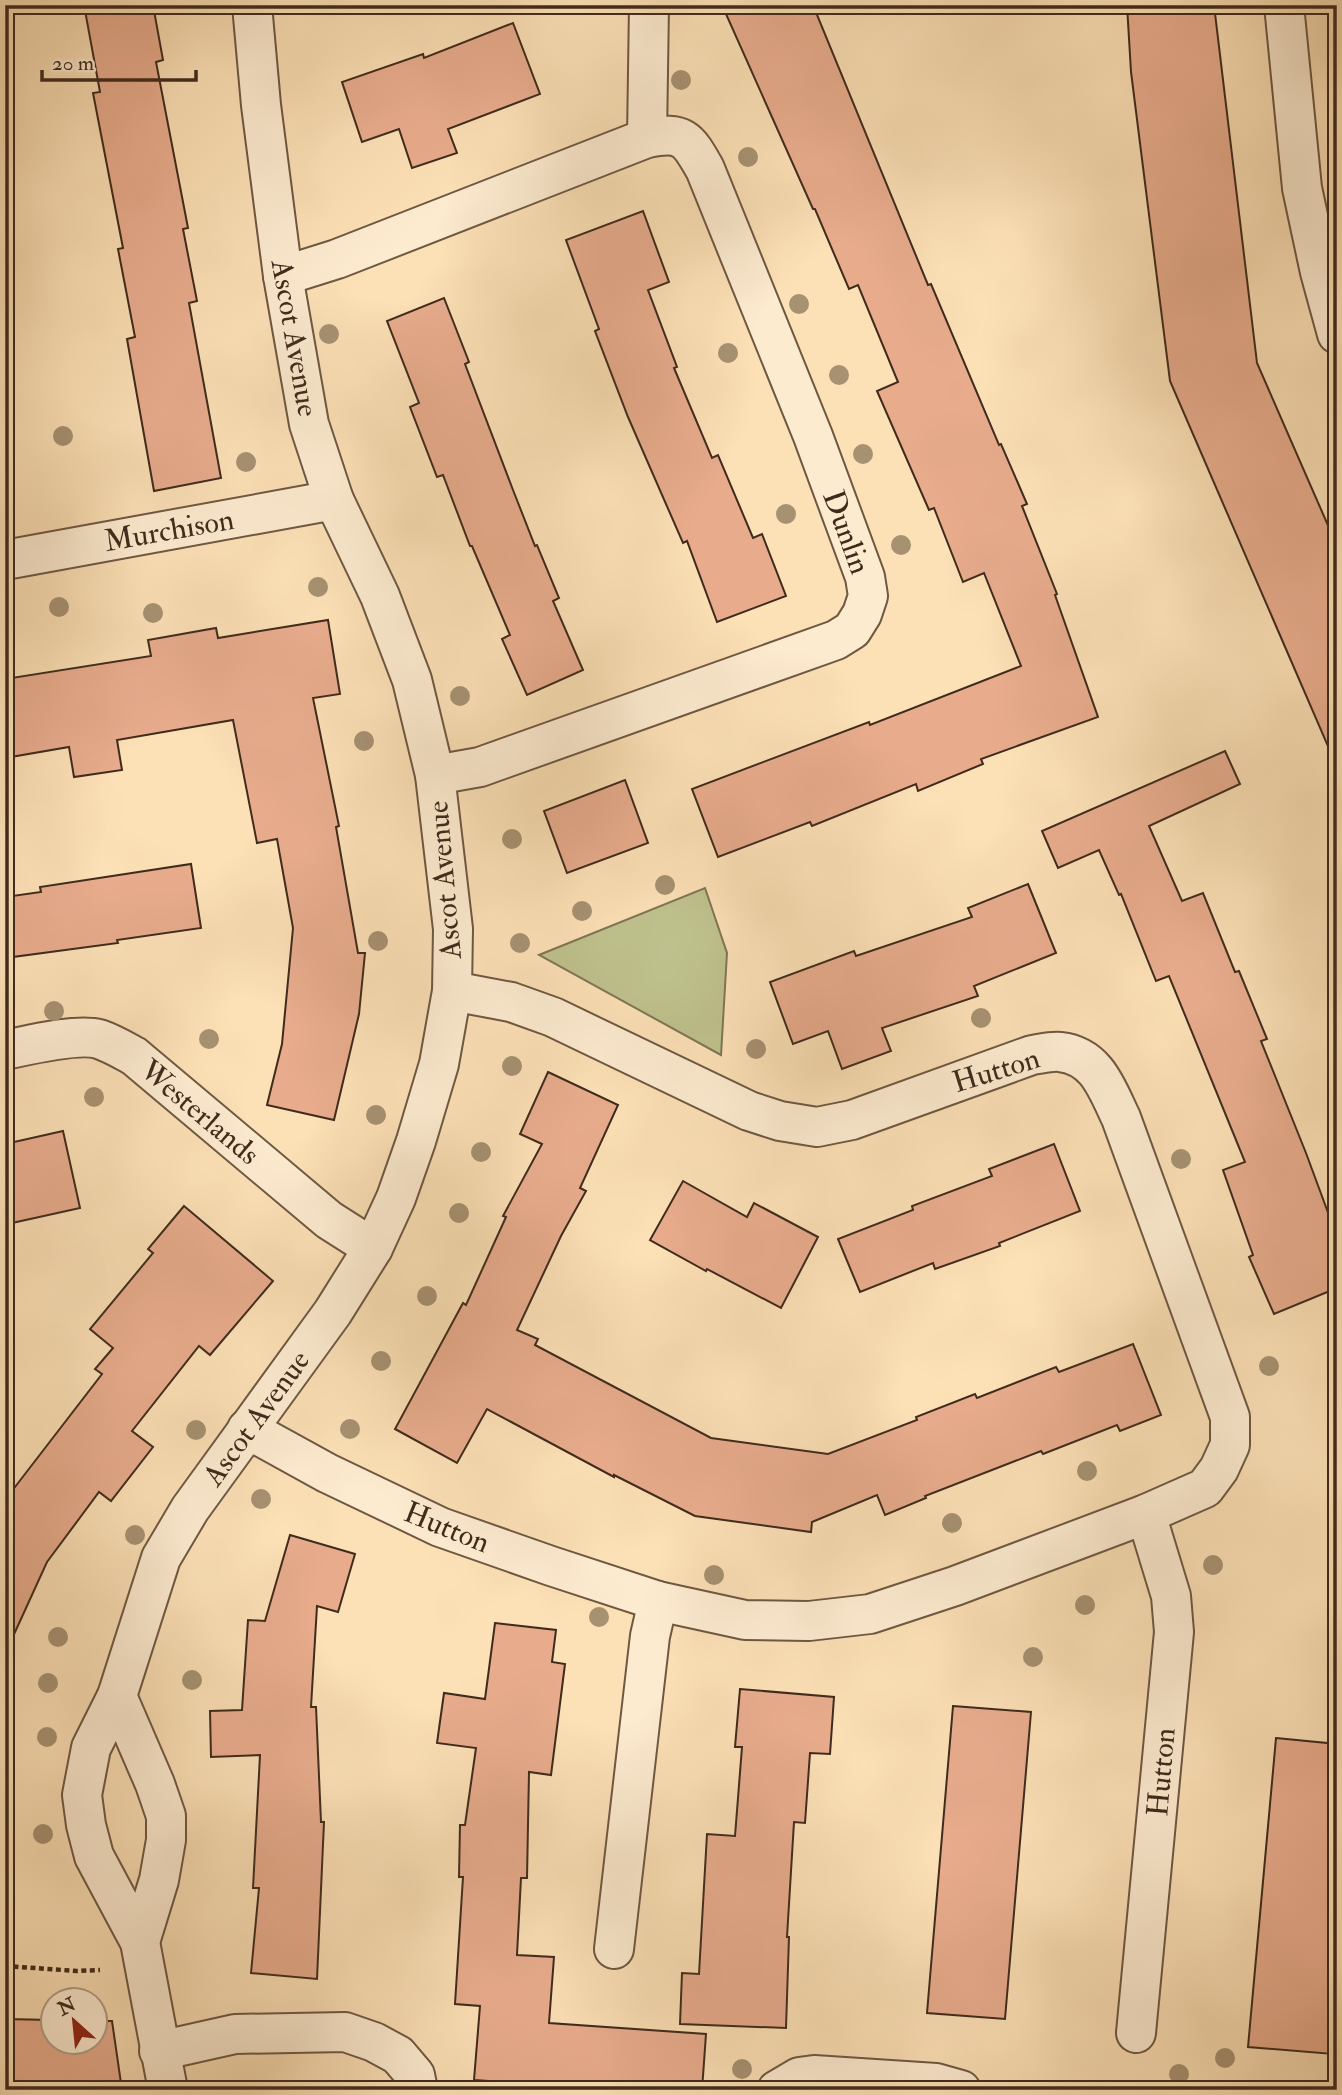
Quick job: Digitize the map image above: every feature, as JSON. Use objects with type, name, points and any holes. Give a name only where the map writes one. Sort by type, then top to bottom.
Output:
[{"type":"street","name":"Ascot Avenue","points":[[141,1954],[94,1856],[86,1825],[82,1794],[92,1748],[117,1696],[160,1559],[190,1509],[333,1312],[373,1248],[396,1198],[416,1141],[439,1064],[452,991],[453,929],[435,775],[412,680],[380,596],[334,500],[309,424],[283,276],[261,105],[252,5]]},
{"type":"street","points":[[647,138],[649,5]]},
{"type":"street","points":[[1284,5],[1302,188],[1337,334]]},
{"type":"street","name":"Dunlin","points":[[283,276],[338,259],[647,138],[665,135],[678,137],[691,144],[705,169],[813,436],[865,577],[868,596],[862,614],[852,630],[836,640],[480,767],[435,775]]},
{"type":"street","name":"Murchison","points":[[5,560],[334,500]]},
{"type":"street","name":"Hutton","points":[[247,1429],[327,1474],[440,1527],[658,1601],[745,1620],[809,1620],[870,1614],[954,1586],[1146,1514],[1205,1488],[1219,1469],[1230,1445],[1230,1417],[1121,1118],[1101,1076],[1079,1058],[1059,1052],[1032,1055],[852,1119],[817,1127],[780,1121],[749,1111],[553,1017],[511,1002],[452,991]]},
{"type":"street","name":"Westerlands","points":[[5,1050],[67,1039],[96,1038],[116,1046],[134,1056],[329,1220],[373,1248]]},
{"type":"street","name":"Hutton","points":[[1136,2033],[1174,1632],[1171,1596],[1146,1514]]},
{"type":"street","points":[[614,1949],[650,1636],[658,1601]]},
{"type":"street","points":[[117,1696],[166,1816],[166,1840],[159,1880],[141,1954],[168,2090]]},
{"type":"street","points":[[159,2051],[235,2034],[345,2032],[374,2042],[398,2055],[415,2075],[418,2090]]},
{"type":"street","points":[[778,2090],[799,2077],[814,2075],[936,2083],[961,2090]]},
{"type":"path","points":[[5,1966],[77,1971],[141,1954]]},
{"type":"green space","points":[[705,888],[727,953],[721,1055],[539,955]]},
{"type":"building","points":[[84,5],[153,5],[163,60],[156,62],[188,228],[183,229],[197,301],[189,303],[221,478],[154,491],[127,339],[135,337],[118,249],[123,248],[93,93],[100,92]]},
{"type":"building","points":[[722,5],[813,5],[928,285],[931,284],[1027,504],[1022,506],[1057,594],[1055,595],[1098,717],[981,759],[983,764],[918,791],[916,784],[812,826],[810,822],[718,857],[692,789],[869,722],[870,725],[1021,666],[984,573],[963,582],[934,508],[929,510],[877,391],[898,382],[858,285],[849,289]]},
{"type":"building","points":[[1127,5],[1214,5],[1257,363],[1337,546],[1337,767],[1170,381],[1131,72]]},
{"type":"building","points":[[513,23],[540,94],[448,129],[457,153],[412,168],[399,129],[362,142],[342,82],[423,54],[424,58]]},
{"type":"building","points":[[643,211],[669,282],[648,290],[677,367],[674,368],[712,458],[718,455],[753,538],[762,534],[786,596],[717,622],[687,541],[683,543],[628,417],[595,331],[599,329],[566,240]]},
{"type":"building","points":[[444,298],[469,362],[465,364],[513,490],[559,598],[553,601],[583,670],[527,695],[502,639],[510,635],[470,546],[443,475],[437,477],[410,407],[419,403],[387,321]]},
{"type":"building","points":[[328,620],[340,694],[313,698],[339,826],[336,827],[358,953],[365,953],[359,1014],[334,1120],[267,1105],[282,1044],[293,928],[277,839],[257,843],[233,720],[117,740],[122,770],[74,777],[69,747],[5,758],[5,679],[151,656],[148,640],[216,628],[218,638]]},
{"type":"building","points":[[1225,751],[1240,784],[1149,826],[1182,901],[1203,893],[1235,972],[1239,971],[1267,1039],[1261,1041],[1337,1237],[1337,1288],[1274,1314],[1249,1257],[1253,1255],[1223,1170],[1245,1162],[1169,976],[1156,981],[1121,894],[1119,895],[1099,850],[1058,868],[1042,831]]},
{"type":"building","points":[[625,780],[648,843],[567,873],[544,811]]},
{"type":"building","points":[[191,864],[201,928],[117,940],[118,943],[5,958],[5,897],[41,892],[40,887]]},
{"type":"building","points":[[1028,884],[1056,953],[974,986],[978,996],[882,1028],[891,1051],[842,1069],[828,1031],[793,1044],[770,982],[854,951],[856,956],[972,917],[968,908]]},
{"type":"building","points":[[548,1072],[618,1105],[580,1188],[586,1191],[561,1236],[517,1330],[538,1339],[535,1345],[711,1438],[828,1454],[917,1420],[916,1417],[975,1394],[977,1398],[1056,1367],[1059,1372],[1133,1344],[1161,1415],[1120,1431],[1117,1425],[1043,1454],[1041,1451],[925,1496],[926,1498],[885,1515],[877,1495],[812,1522],[811,1532],[695,1516],[614,1477],[487,1409],[457,1463],[395,1429],[463,1303],[466,1305],[506,1217],[503,1216],[542,1144],[520,1134]]},
{"type":"building","points":[[63,1131],[80,1208],[12,1223],[5,1191],[5,1144]]},
{"type":"building","points":[[1054,1144],[1080,1211],[999,1243],[1000,1246],[935,1269],[933,1263],[860,1292],[838,1239],[913,1210],[912,1206],[992,1176],[989,1169]]},
{"type":"building","points":[[683,1181],[747,1217],[754,1203],[818,1237],[781,1308],[650,1240]]},
{"type":"building","points":[[184,1206],[273,1281],[210,1355],[199,1346],[132,1431],[153,1447],[111,1501],[99,1492],[47,1562],[5,1654],[5,1500],[102,1374],[95,1369],[113,1348],[90,1329],[153,1253],[148,1249]]},
{"type":"building","points":[[290,1535],[355,1554],[338,1612],[317,1606],[311,1707],[316,1707],[321,1822],[324,1822],[317,1979],[251,1973],[259,1888],[253,1888],[260,1755],[211,1757],[210,1711],[242,1710],[248,1620],[265,1621]]},
{"type":"building","points":[[495,1623],[556,1630],[552,1662],[565,1664],[551,1775],[529,1772],[527,1878],[521,1878],[517,1955],[554,1957],[549,2023],[706,2034],[702,2090],[616,2090],[474,2080],[480,2006],[455,2004],[463,1877],[459,1877],[460,1825],[465,1825],[476,1748],[437,1743],[444,1693],[485,1699]]},
{"type":"building","points":[[740,1689],[834,1697],[830,1754],[810,1753],[805,1823],[794,1822],[787,1937],[786,2028],[680,2024],[682,1973],[699,1974],[707,1834],[735,1836],[742,1747],[735,1747]]},
{"type":"building","points":[[953,1706],[1031,1712],[1005,2019],[927,2013]]},
{"type":"building","points":[[1276,1738],[1337,1744],[1337,2007],[1333,2054],[1248,2047]]},
{"type":"building","points":[[5,2019],[38,2020],[38,2056],[108,2056],[108,2021],[112,2021],[122,2090],[5,2090]]}]
